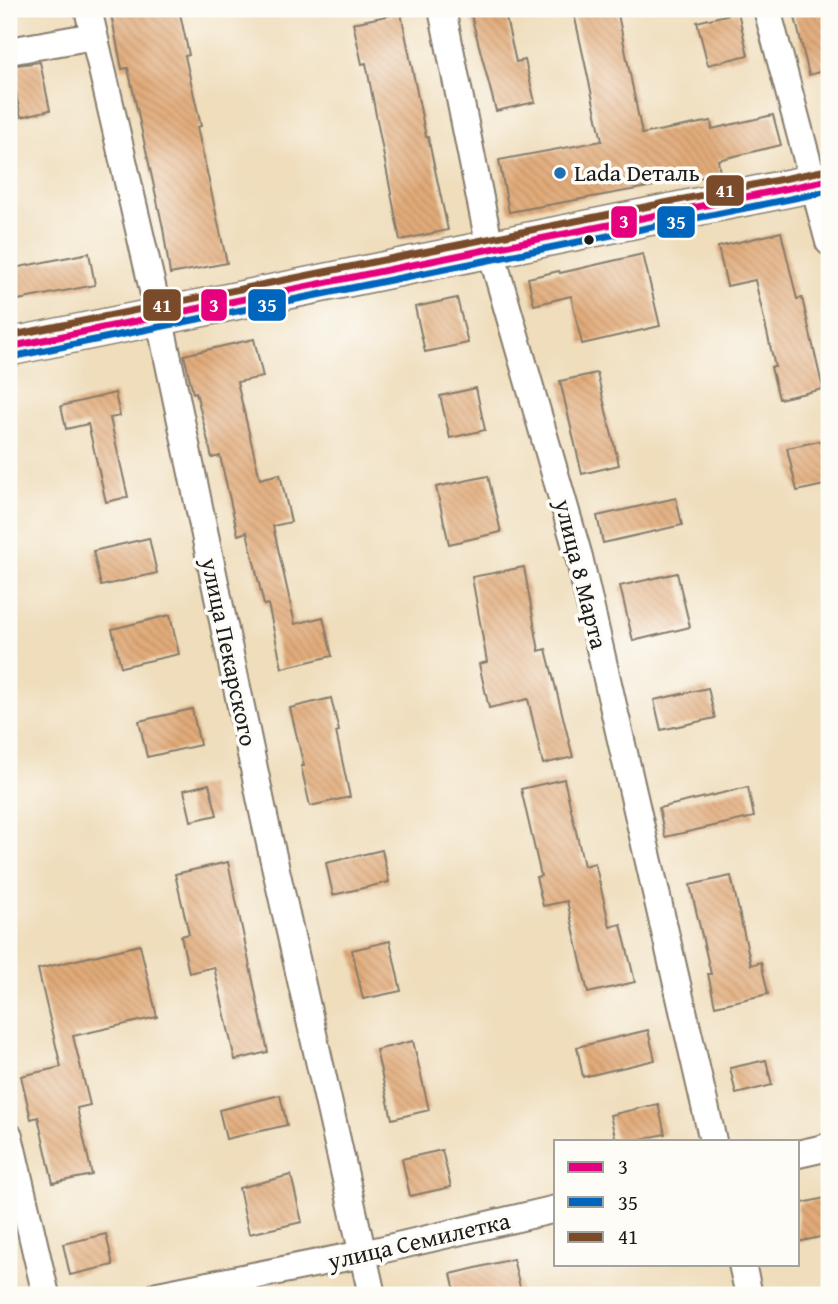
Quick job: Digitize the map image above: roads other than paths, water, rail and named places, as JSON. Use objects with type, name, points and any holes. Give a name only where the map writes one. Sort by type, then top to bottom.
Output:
[{"type":"main road","points":[[9,347],[822,182]]},
{"type":"street","name":"улица Пекарского","points":[[89,9],[159,316],[262,807],[372,1295]]},
{"type":"street","name":"улица 8 Марта","points":[[442,9],[489,248],[579,557],[713,1140]]},
{"type":"street","points":[[767,9],[822,182],[829,242]]},
{"type":"street","points":[[9,51],[94,36]]},
{"type":"street","points":[[9,1136],[46,1295]]},
{"type":"street","points":[[800,1154],[829,1147]]},
{"type":"street","name":"улица Семилетка","points":[[158,1295],[363,1254],[554,1209]]},
{"type":"street","points":[[742,1266],[749,1295]]},
{"type":"place","name":"Lada Dеталь","points":[[560,173]]}]
